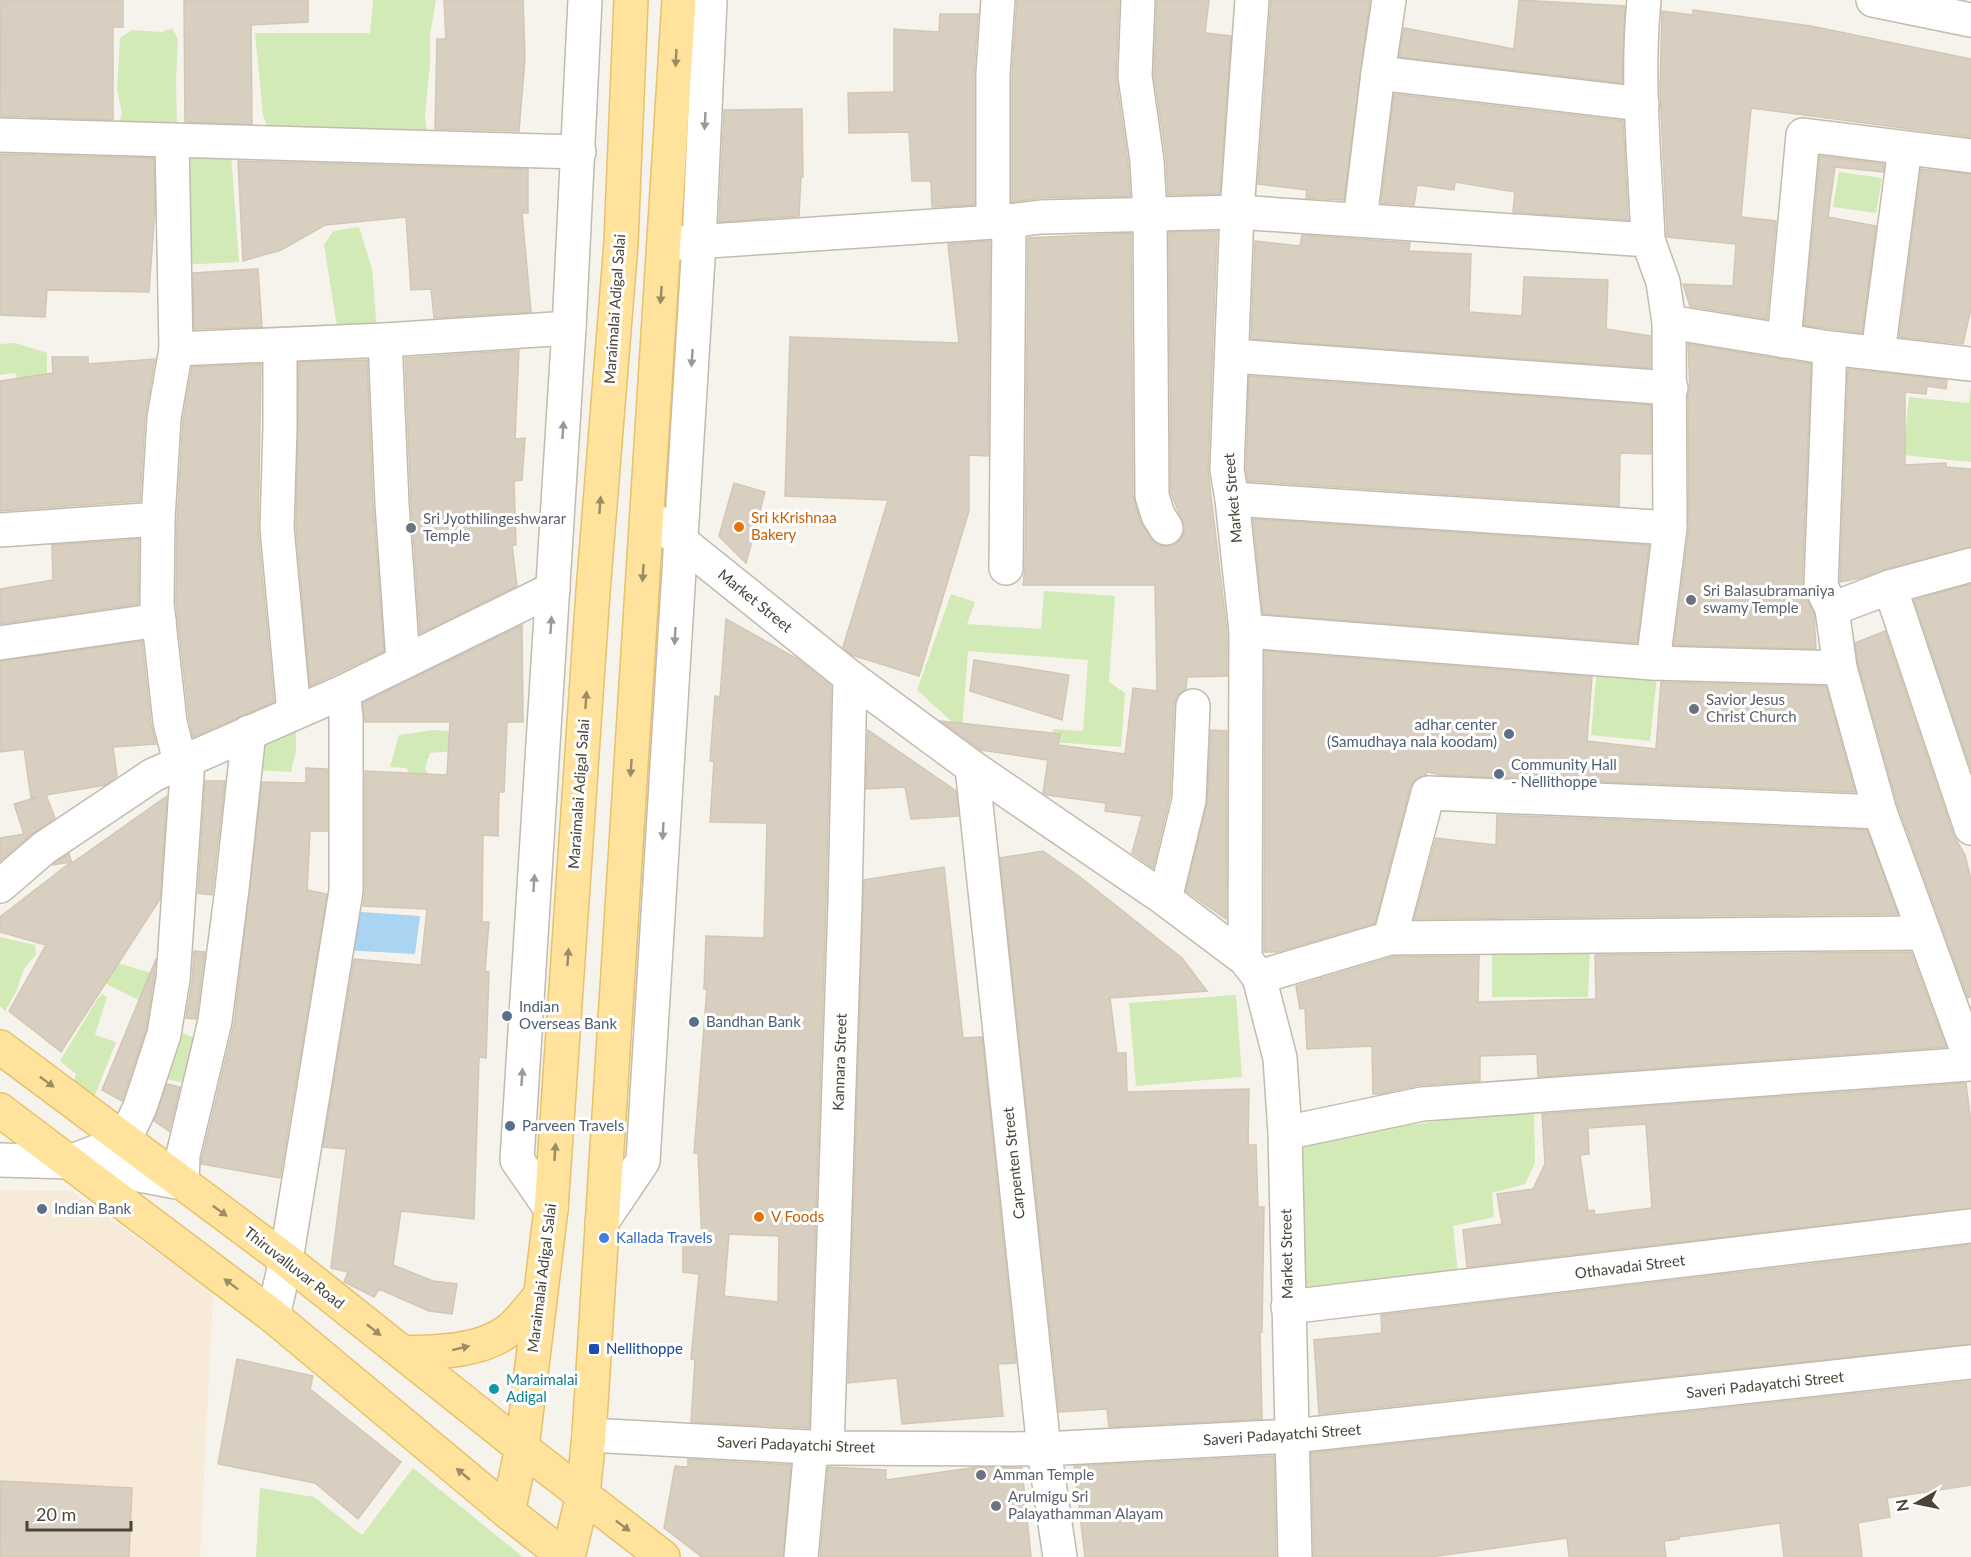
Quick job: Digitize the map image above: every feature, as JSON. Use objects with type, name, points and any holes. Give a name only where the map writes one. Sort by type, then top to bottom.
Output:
[{"type":"main road","name":"Maraimalai Adigal Salai","points":[[508,1512],[522,1448],[550,1209],[593,592],[621,243],[631,0]]},
{"type":"main road","points":[[0,1110],[273,1316],[508,1512],[567,1557],[583,1496],[589,1435],[679,0]]},
{"type":"main road","name":"Thiruvalluvar Road","points":[[0,1047],[286,1260],[583,1496]]},
{"type":"main road","points":[[403,1353],[449,1352],[482,1344],[508,1331],[540,1296]]},
{"type":"main road","points":[[583,1496],[663,1557]]},
{"type":"street","points":[[550,1209],[517,1160],[569,328],[585,0]]},
{"type":"street","points":[[602,1222],[643,1161],[699,242],[710,0]]},
{"type":"street","points":[[998,0],[993,74],[1001,221],[1006,568]]},
{"type":"street","points":[[1138,0],[1135,76],[1147,162],[1150,214],[1152,496],[1158,515],[1166,528]]},
{"type":"street","name":"Market Street","points":[[1252,0],[1237,212],[1227,470],[1246,631],[1252,968],[1280,1058],[1285,1133],[1296,1557]]},
{"type":"street","points":[[1360,220],[1389,0]]},
{"type":"street","points":[[1644,0],[1641,33],[1642,104],[1648,240],[1663,282],[1669,322],[1671,388],[1670,528],[1653,663]]},
{"type":"street","points":[[1873,0],[1971,20]]},
{"type":"street","points":[[1378,73],[1642,104]]},
{"type":"street","points":[[0,135],[410,145],[579,152]]},
{"type":"street","points":[[1784,341],[1803,135],[1971,156]]},
{"type":"street","points":[[172,140],[176,350],[164,418],[158,519],[157,604],[170,722],[178,754],[188,759]]},
{"type":"street","points":[[1878,353],[1905,148]]},
{"type":"street","points":[[664,244],[1041,217],[1237,212],[1648,240]]},
{"type":"street","points":[[1669,322],[1830,348],[1971,364]]},
{"type":"street","points":[[176,350],[569,328]]},
{"type":"street","points":[[385,340],[392,504],[403,661]]},
{"type":"street","points":[[279,345],[280,428],[277,528],[294,713]]},
{"type":"street","points":[[1285,1133],[1422,1104],[1971,1062],[1880,812],[1840,668],[1832,609],[1821,586],[1830,348]]},
{"type":"street","points":[[1232,356],[1671,388]]},
{"type":"street","points":[[1232,499],[1670,528]]},
{"type":"street","name":"Market Street","points":[[647,514],[850,677],[972,767],[1166,898],[1252,968]]},
{"type":"street","points":[[0,530],[158,519]]},
{"type":"street","points":[[1832,609],[1890,587],[1971,565]]},
{"type":"street","points":[[1890,587],[1971,828]]},
{"type":"street","points":[[0,886],[44,848],[153,775],[343,692],[553,589]]},
{"type":"street","points":[[0,643],[159,621]]},
{"type":"street","points":[[1246,631],[1653,663],[1840,668]]},
{"type":"street","name":"Kannara Street","points":[[801,1557],[819,1447],[845,915],[850,677]]},
{"type":"street","points":[[273,1316],[286,1260],[346,891],[346,717],[343,692]]},
{"type":"street","points":[[1166,898],[1189,800],[1193,706]]},
{"type":"street","points":[[0,1160],[70,1162],[182,1183],[183,1155],[215,1021],[249,732]]},
{"type":"street","points":[[70,1162],[124,1141],[140,1107],[164,1034],[174,968],[188,759]]},
{"type":"street","name":"Carpenten Street","points":[[972,767],[1044,1449],[1060,1557]]},
{"type":"street","points":[[1390,938],[1428,793],[1880,812]]},
{"type":"street","points":[[1252,968],[1390,938],[1924,933]]},
{"type":"street","name":"Othavadai Street","points":[[1288,1307],[1971,1226]]},
{"type":"street","name":"Saveri Padayatchi Street","points":[[589,1435],[819,1447],[1044,1449],[1293,1436],[1971,1362]]},
{"type":"shaded area","points":[[0,1190],[72,1191],[213,1293],[200,1557],[0,1557]]},
{"type":"green space","points":[[373,0],[436,0],[430,35],[430,64],[425,115],[427,131],[271,136],[263,115],[255,33],[370,33]]},
{"type":"green space","points":[[172,28],[178,39],[177,127],[118,127],[122,113],[117,90],[120,38],[132,30],[162,32]]},
{"type":"green space","points":[[180,147],[231,153],[239,262],[179,265]]},
{"type":"green space","points":[[1839,172],[1882,178],[1876,213],[1833,207]]},
{"type":"green space","points":[[359,227],[372,269],[377,331],[338,332],[324,245],[333,231]]},
{"type":"green space","points":[[15,343],[47,353],[43,409],[29,405],[15,373],[0,375],[0,344]]},
{"type":"green space","points":[[1971,386],[1971,462],[1903,455],[1909,397],[1969,403]]},
{"type":"green space","points":[[1044,591],[1115,596],[1109,682],[1125,693],[1121,747],[1052,742],[1053,729],[1083,731],[1088,660],[968,651],[962,731],[917,690],[951,594],[975,602],[967,624],[1041,629]]},
{"type":"green space","points":[[1597,667],[1658,667],[1650,741],[1591,735]]},
{"type":"green space","points":[[296,726],[296,751],[291,772],[254,770],[258,735]]},
{"type":"green space","points":[[434,730],[476,733],[464,750],[430,753],[425,768],[430,779],[413,788],[407,768],[390,767],[399,735]]},
{"type":"green space","points":[[0,937],[35,945],[36,954],[24,969],[16,992],[5,1011],[0,1006]]},
{"type":"green space","points":[[1492,942],[1590,942],[1588,997],[1492,997]]},
{"type":"green space","points":[[118,963],[151,973],[163,973],[154,1014],[145,1003],[100,981]]},
{"type":"green space","points":[[103,994],[107,997],[95,1035],[116,1042],[89,1110],[70,1092],[76,1074],[60,1061],[98,998]]},
{"type":"green space","points":[[1236,995],[1242,1077],[1136,1086],[1129,1003]]},
{"type":"green space","points":[[178,1031],[201,1041],[188,1084],[167,1079],[162,1072]]},
{"type":"green space","points":[[1534,1108],[1535,1163],[1525,1184],[1492,1193],[1494,1217],[1453,1226],[1458,1273],[1304,1297],[1301,1140]]},
{"type":"green space","points":[[413,1468],[523,1557],[256,1557],[260,1488],[314,1497],[362,1535]]},
{"type":"water","points":[[347,911],[420,916],[415,954],[342,950]]},
{"type":"building","points":[[1,0],[123,0],[123,27],[113,27],[113,120],[0,116]]},
{"type":"building","points":[[184,0],[308,0],[308,22],[251,25],[252,124],[185,122]]},
{"type":"building","points":[[444,0],[523,0],[525,58],[519,131],[435,129],[437,39],[446,39]]},
{"type":"building","points":[[1017,0],[1119,0],[1116,78],[1128,163],[1130,196],[1040,198],[1012,202],[1012,75]]},
{"type":"building","points":[[1157,0],[1209,0],[1205,33],[1231,36],[1220,194],[1168,195],[1166,158],[1154,75]]},
{"type":"building","points":[[1271,0],[1370,0],[1344,200],[1306,198],[1307,190],[1258,184]]},
{"type":"building","points":[[1519,0],[1625,6],[1622,83],[1399,57],[1404,28],[1514,49]]},
{"type":"building","points":[[1693,10],[1811,26],[1971,59],[1971,137],[1751,108],[1741,217],[1776,221],[1767,319],[1690,306],[1683,284],[1733,286],[1736,244],[1667,237],[1660,90],[1662,11],[1693,15]]},
{"type":"building","points":[[940,14],[978,14],[974,74],[974,205],[932,207],[931,181],[912,181],[909,132],[849,133],[848,93],[894,92],[894,29],[939,32]]},
{"type":"building","points":[[1394,94],[1623,121],[1628,220],[1513,212],[1515,192],[1455,182],[1454,190],[1417,185],[1414,205],[1381,203]]},
{"type":"building","points":[[802,109],[803,177],[801,177],[799,216],[719,222],[724,110]]},
{"type":"building","points":[[0,154],[154,158],[155,208],[149,292],[47,290],[45,317],[0,315]]},
{"type":"building","points":[[1820,156],[1884,164],[1883,172],[1835,167],[1828,217],[1876,226],[1862,333],[1804,325]]},
{"type":"building","points":[[238,161],[528,169],[528,213],[522,213],[531,312],[434,318],[431,289],[411,290],[406,217],[325,225],[281,250],[243,261]]},
{"type":"building","points":[[1921,169],[1971,174],[1971,308],[1963,344],[1899,337]]},
{"type":"building","points":[[1217,231],[1208,470],[1227,632],[1227,676],[1187,677],[1186,689],[1177,696],[1174,705],[1170,797],[1153,868],[1132,853],[1142,816],[1105,811],[1106,803],[1047,795],[1043,793],[1048,760],[981,750],[941,721],[1060,734],[1058,745],[1125,754],[1133,688],[1157,691],[1155,585],[1023,585],[1028,238],[1131,233],[1133,496],[1140,521],[1150,538],[1158,545],[1167,547],[1176,544],[1183,536],[1185,528],[1171,493],[1169,232]]},
{"type":"building","points":[[1302,235],[1410,243],[1409,251],[1471,254],[1469,312],[1522,316],[1524,277],[1608,280],[1606,329],[1650,336],[1650,368],[1251,339],[1255,241],[1300,246]]},
{"type":"building","points":[[990,241],[988,456],[969,455],[969,511],[919,676],[852,655],[843,647],[888,500],[785,496],[790,337],[959,343],[948,244]]},
{"type":"building","points":[[258,269],[262,327],[194,329],[193,273]]},
{"type":"building","points":[[1688,344],[1811,364],[1802,585],[1814,614],[1816,649],[1674,645],[1689,528]]},
{"type":"building","points":[[519,350],[515,439],[525,438],[522,480],[514,481],[516,545],[512,545],[517,586],[420,633],[411,503],[405,358]]},
{"type":"building","points":[[52,357],[88,357],[88,364],[155,359],[145,417],[140,501],[0,511],[0,381],[53,373]]},
{"type":"building","points":[[367,360],[373,505],[384,651],[310,686],[296,527],[299,362]]},
{"type":"building","points":[[261,364],[258,530],[274,702],[193,737],[176,603],[177,520],[183,420],[192,367]]},
{"type":"building","points":[[1848,369],[1947,380],[1946,389],[1927,386],[1926,394],[1905,392],[1905,465],[1946,463],[1946,467],[1971,469],[1971,547],[1840,582]]},
{"type":"building","points":[[1249,376],[1651,405],[1651,454],[1620,453],[1619,506],[1248,481],[1246,469]]},
{"type":"building","name":"Sri kKrishnaa Bakery","points":[[734,483],[765,492],[746,563],[719,536]]},
{"type":"building","points":[[1253,519],[1649,545],[1637,643],[1263,614]]},
{"type":"building","points":[[139,539],[138,604],[0,624],[0,589],[53,580],[52,545]]},
{"type":"building","points":[[1971,584],[1971,769],[1914,600]]},
{"type":"building","points":[[726,619],[796,658],[831,686],[809,1428],[691,1422],[695,1360],[691,1359],[699,1274],[683,1272],[683,1239],[702,1241],[698,1153],[694,1153],[707,989],[704,989],[706,936],[764,938],[767,823],[710,822],[714,761],[710,761],[715,696],[720,697]],"holes":[[[729,1234],[779,1236],[778,1302],[724,1296]]]},
{"type":"building","points":[[522,625],[523,722],[507,722],[504,792],[499,792],[498,836],[483,835],[482,922],[489,922],[485,971],[489,972],[486,1058],[479,1057],[474,1219],[401,1211],[393,1265],[433,1281],[457,1284],[452,1314],[429,1311],[379,1289],[374,1297],[344,1282],[348,1272],[331,1268],[346,1149],[323,1147],[354,959],[421,965],[427,909],[363,906],[365,771],[447,775],[450,722],[365,722],[363,703]]},
{"type":"building","points":[[1885,631],[1953,834],[1965,855],[1971,880],[1971,996],[1968,998],[1898,806],[1858,664],[1855,643]]},
{"type":"building","points":[[142,641],[151,724],[156,744],[113,747],[117,776],[105,785],[46,795],[55,818],[0,861],[0,838],[24,834],[14,804],[38,797],[31,798],[24,749],[0,752],[0,661]]},
{"type":"building","points":[[1265,651],[1592,677],[1587,741],[1656,749],[1661,682],[1826,686],[1855,792],[1441,775],[1427,772],[1426,775],[1414,780],[1410,788],[1375,923],[1277,952],[1264,952]]},
{"type":"building","points":[[974,660],[1069,675],[1062,720],[970,691]]},
{"type":"building","points":[[868,730],[956,791],[958,816],[911,819],[905,787],[866,789]]},
{"type":"building","points":[[1211,730],[1227,731],[1226,919],[1186,891],[1207,804]]},
{"type":"building","points":[[306,768],[327,769],[327,831],[310,831],[307,890],[327,894],[280,1178],[201,1164],[234,1024],[262,782],[306,783]]},
{"type":"building","points":[[205,781],[225,781],[212,895],[198,893]]},
{"type":"building","points":[[167,796],[160,899],[61,1052],[9,1011],[46,945],[0,932],[0,917],[71,862],[53,865],[55,863],[69,854],[72,863]]},
{"type":"building","points":[[1497,815],[1867,830],[1898,914],[1414,919],[1436,838],[1496,845]]},
{"type":"building","points":[[1043,851],[1080,877],[1182,958],[1207,991],[1110,998],[1117,1053],[1126,1053],[1127,1092],[1249,1089],[1248,1145],[1256,1145],[1258,1207],[1264,1207],[1262,1332],[1260,1332],[1262,1419],[1109,1427],[1107,1409],[1059,1412],[1000,858]]},
{"type":"building","points":[[944,867],[963,1038],[982,1037],[1016,1363],[998,1364],[1003,1416],[902,1424],[897,1378],[848,1383],[864,880]]},
{"type":"building","points":[[194,951],[205,952],[196,1019],[186,1018]]},
{"type":"building","points":[[1911,952],[1946,1047],[1538,1077],[1537,1054],[1480,1056],[1480,1081],[1420,1085],[1379,1094],[1373,1094],[1372,1046],[1307,1049],[1305,1008],[1300,1009],[1296,986],[1393,957],[1479,956],[1478,1002],[1596,999],[1595,955]]},
{"type":"building","points":[[156,959],[146,1030],[122,1101],[102,1090]]},
{"type":"building","points":[[1966,1083],[1971,1123],[1971,1208],[1467,1267],[1463,1230],[1502,1224],[1497,1194],[1533,1189],[1545,1164],[1542,1114]],"holes":[[[1646,1124],[1652,1208],[1595,1215],[1594,1210],[1588,1211],[1580,1155],[1589,1154],[1588,1128]]]},
{"type":"building","points":[[167,1084],[180,1087],[169,1131],[154,1121]]},
{"type":"building","points":[[1971,1245],[1971,1344],[1319,1414],[1314,1340],[1382,1333],[1381,1315]]},
{"type":"building","points":[[237,1359],[313,1376],[310,1389],[401,1462],[358,1519],[315,1483],[218,1464]]},
{"type":"building","points":[[1971,1381],[1971,1485],[1887,1498],[1890,1517],[1858,1523],[1862,1557],[1784,1557],[1780,1523],[1664,1541],[1666,1557],[1569,1557],[1567,1538],[1431,1557],[1314,1557],[1311,1453]]},
{"type":"building","points":[[1274,1456],[1276,1557],[1085,1557],[1074,1466]]},
{"type":"building","points":[[688,1459],[791,1465],[783,1557],[702,1557],[664,1528],[675,1466],[688,1467]]},
{"type":"building","points":[[828,1467],[886,1470],[886,1480],[978,1467],[1022,1468],[1031,1557],[820,1557]]},
{"type":"building","points":[[1,1481],[132,1488],[129,1557],[0,1557]]},
{"type":"place","name":"Sri kKrishnaa Bakery","points":[[739,527]]},
{"type":"place","name":"Sri Jyothilingeshwarar Temple","points":[[411,528]]},
{"type":"place","name":"Sri Balasubramaniya swamy Temple","points":[[1691,600]]},
{"type":"place","name":"Savior Jesus Christ Church","points":[[1694,709]]},
{"type":"place","name":"adhar center (Samudhaya nala koodam)","points":[[1509,734]]},
{"type":"place","name":"Community Hall - Nellithoppe","points":[[1499,774]]},
{"type":"place","name":"Indian Overseas Bank","points":[[507,1016]]},
{"type":"place","name":"Bandhan Bank","points":[[694,1022]]},
{"type":"place","name":"Parveen Travels","points":[[510,1126]]},
{"type":"place","name":"Indian Bank","points":[[42,1209]]},
{"type":"place","name":"V Foods","points":[[759,1217]]},
{"type":"place","name":"Kallada Travels","points":[[604,1238]]},
{"type":"place","name":"Nellithoppe","points":[[594,1349]]},
{"type":"place","name":"Maraimalai Adigal","points":[[494,1389]]},
{"type":"place","name":"Amman Temple","points":[[981,1475]]},
{"type":"place","name":"Arulmigu Sri Palayathamman Alayam","points":[[996,1506]]}]
